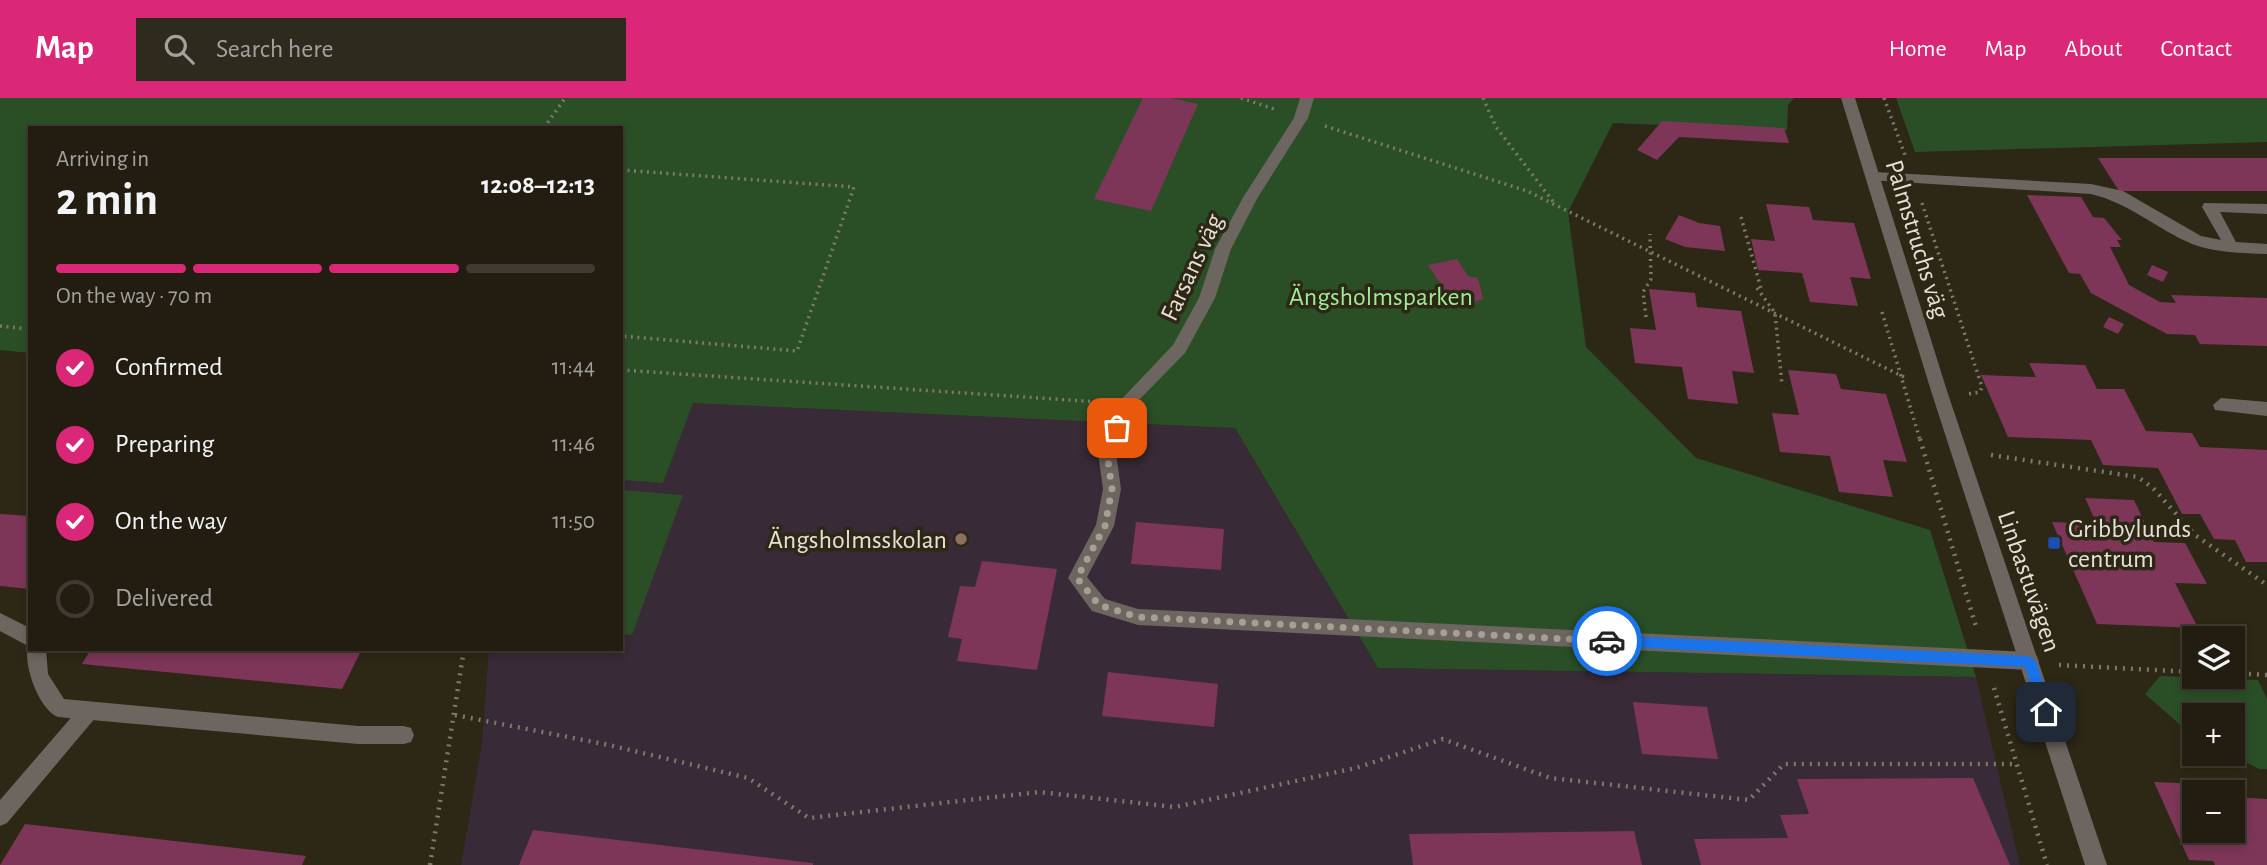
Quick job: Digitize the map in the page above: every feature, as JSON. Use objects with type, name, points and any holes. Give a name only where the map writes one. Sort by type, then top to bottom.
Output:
[{"type":"street","name":"Farsans väg","points":[[1307,98],[1301,118],[1251,196],[1228,239],[1208,298],[1179,349],[1126,403],[1107,453],[1112,489],[1105,526],[1077,578],[1099,605],[1138,617],[1985,659]]},
{"type":"street","name":"Palmstruchs väg","points":[[1848,98],[1940,394]]},
{"type":"street","points":[[1874,177],[2091,189],[2118,195],[2197,240],[2232,247],[2267,249]]},
{"type":"street","points":[[2232,247],[2209,207],[2267,209]]},
{"type":"street","name":"Linbastuvägen","points":[[1940,394],[2096,865]]},
{"type":"street","points":[[2221,405],[2267,409]]},
{"type":"street","points":[[0,621],[28,637]]},
{"type":"street","points":[[36,651],[38,676],[58,708],[358,735],[404,735]]},
{"type":"street","points":[[1985,659],[2029,661]]},
{"type":"street","points":[[0,816],[89,711]]},
{"type":"path","points":[[545,126],[565,98]]},
{"type":"path","points":[[1241,98],[1527,191],[1940,394],[1969,394],[1980,391],[1982,387],[1914,179],[1884,98]]},
{"type":"path","points":[[1483,98],[1496,127],[1555,204]]},
{"type":"path","points":[[623,170],[854,187],[797,351],[623,336]]},
{"type":"path","points":[[1741,217],[1763,297]]},
{"type":"path","points":[[1646,317],[1643,292],[1651,279],[1650,234]]},
{"type":"path","points":[[1757,288],[1775,313],[1782,385]]},
{"type":"path","points":[[1880,303],[2047,865]]},
{"type":"path","points":[[0,326],[28,329]]},
{"type":"path","points":[[623,370],[1126,403]]},
{"type":"path","points":[[1959,450],[2138,477],[2153,488],[2195,534],[2267,584]]},
{"type":"path","points":[[430,865],[456,715],[464,651]]},
{"type":"path","points":[[2029,661],[2083,668],[2182,672]]},
{"type":"path","points":[[2245,674],[2267,675]]},
{"type":"path","points":[[456,715],[609,745],[748,778],[809,818],[890,811],[1039,792],[1175,807],[1356,768],[1443,739],[1550,778],[1749,800],[1784,764],[2017,764]]},
{"type":"shaded area","name":"Ängsholmsskolan","points":[[623,398],[1235,428],[1378,668],[1976,677],[2020,865],[461,865],[482,742],[489,651],[623,651]]},
{"type":"green space","name":"Ängsholmsparken","points":[[0,98],[1794,98],[1788,105],[1787,130],[1613,123],[1568,212],[1586,347],[1696,458],[1930,530],[1976,677],[1378,668],[1235,428],[693,403],[663,483],[623,480],[623,126],[28,126],[28,353],[0,350]]},
{"type":"green space","points":[[1896,98],[2267,98],[2267,142],[1915,152]]},
{"type":"green space","points":[[623,490],[683,495],[632,635],[623,634]]},
{"type":"green space","points":[[2160,676],[2182,677],[2182,689],[2245,689],[2245,679],[2258,680],[2267,699],[2267,769],[2259,769],[2245,762],[2245,703],[2182,703],[2182,726],[2145,694]]},
{"type":"building","points":[[1143,98],[1170,98],[1198,104],[1151,211],[1094,199]]},
{"type":"building","points":[[1662,121],[1784,128],[1789,143],[1679,137],[1657,160],[1637,150]]},
{"type":"building","points":[[2098,158],[2267,158],[2267,191],[2119,191]]},
{"type":"building","points":[[2027,195],[2081,197],[2093,217],[2104,218],[2122,240],[2117,240],[2121,247],[2110,247],[2129,285],[2160,302],[2176,303],[2171,295],[2267,298],[2267,346],[2200,344],[2195,335],[2167,334],[2091,293],[2080,274],[2069,273]]},
{"type":"building","points":[[1766,204],[1809,207],[1813,220],[1854,223],[1871,279],[1850,277],[1858,306],[1810,302],[1802,273],[1758,270],[1751,239],[1775,241]]},
{"type":"building","points":[[1679,215],[1699,223],[1720,226],[1725,251],[1685,247],[1665,239]]},
{"type":"building","points":[[1457,259],[1468,276],[1478,278],[1483,299],[1462,306],[1444,299],[1437,286],[1440,283],[1428,265]]},
{"type":"building","points":[[2152,265],[2168,272],[2163,282],[2147,275]]},
{"type":"building","points":[[1649,289],[1695,293],[1697,307],[1741,311],[1754,373],[1732,371],[1738,404],[1688,399],[1682,367],[1635,363],[1630,328],[1656,330]]},
{"type":"building","points":[[2109,317],[2124,324],[2118,334],[2103,327]]},
{"type":"building","points":[[2029,363],[2085,365],[2097,389],[2124,389],[2146,431],[2192,433],[2200,447],[2267,450],[2267,562],[2246,562],[2235,540],[2214,539],[2200,514],[2182,514],[2158,468],[2103,465],[2091,440],[2008,437],[1981,375],[2036,377]]},
{"type":"building","points":[[1788,370],[1836,374],[1841,389],[1886,394],[1907,462],[1883,460],[1893,497],[1839,492],[1830,456],[1780,452],[1772,413],[1799,415]]},
{"type":"building","points":[[2085,498],[2134,500],[2154,542],[2185,543],[2207,584],[2175,583],[2197,626],[2097,624],[2052,522],[2097,524]]},
{"type":"building","points":[[0,514],[28,516],[28,589],[0,586]]},
{"type":"building","points":[[1136,522],[1224,529],[1221,570],[1131,564]]},
{"type":"building","points":[[982,561],[1057,569],[1037,670],[957,661],[962,639],[948,637],[960,586],[975,587]]},
{"type":"building","points":[[90,651],[361,651],[342,689],[82,664]]},
{"type":"building","points":[[1108,672],[1218,684],[1214,727],[1102,716]]},
{"type":"building","points":[[1633,702],[1707,707],[1718,759],[1642,754]]},
{"type":"building","points":[[1973,778],[2010,865],[1701,865],[1694,839],[1788,838],[1780,815],[1809,814],[1797,779]]},
{"type":"building","points":[[2154,782],[2182,783],[2182,843],[2245,843],[2245,798],[2267,799],[2267,865],[2215,865],[2213,861],[2189,860]]},
{"type":"building","points":[[25,824],[306,856],[302,865],[0,865]]},
{"type":"building","points":[[533,830],[813,863],[813,865],[519,865]]},
{"type":"building","points":[[1634,831],[1642,865],[1413,865],[1409,834]]},
{"type":"way so far","points":[[1117,428],[1107,453],[1112,489],[1105,526],[1077,578],[1099,605],[1138,617],[1607,641]]},
{"type":"place","name":"Ängsholmsskolan","points":[[961,539]]},
{"type":"place","name":"Gribbylunds centrum","points":[[2054,543]]},
{"type":"route","points":[[1607,641],[2029,661],[2046,712]]}]
